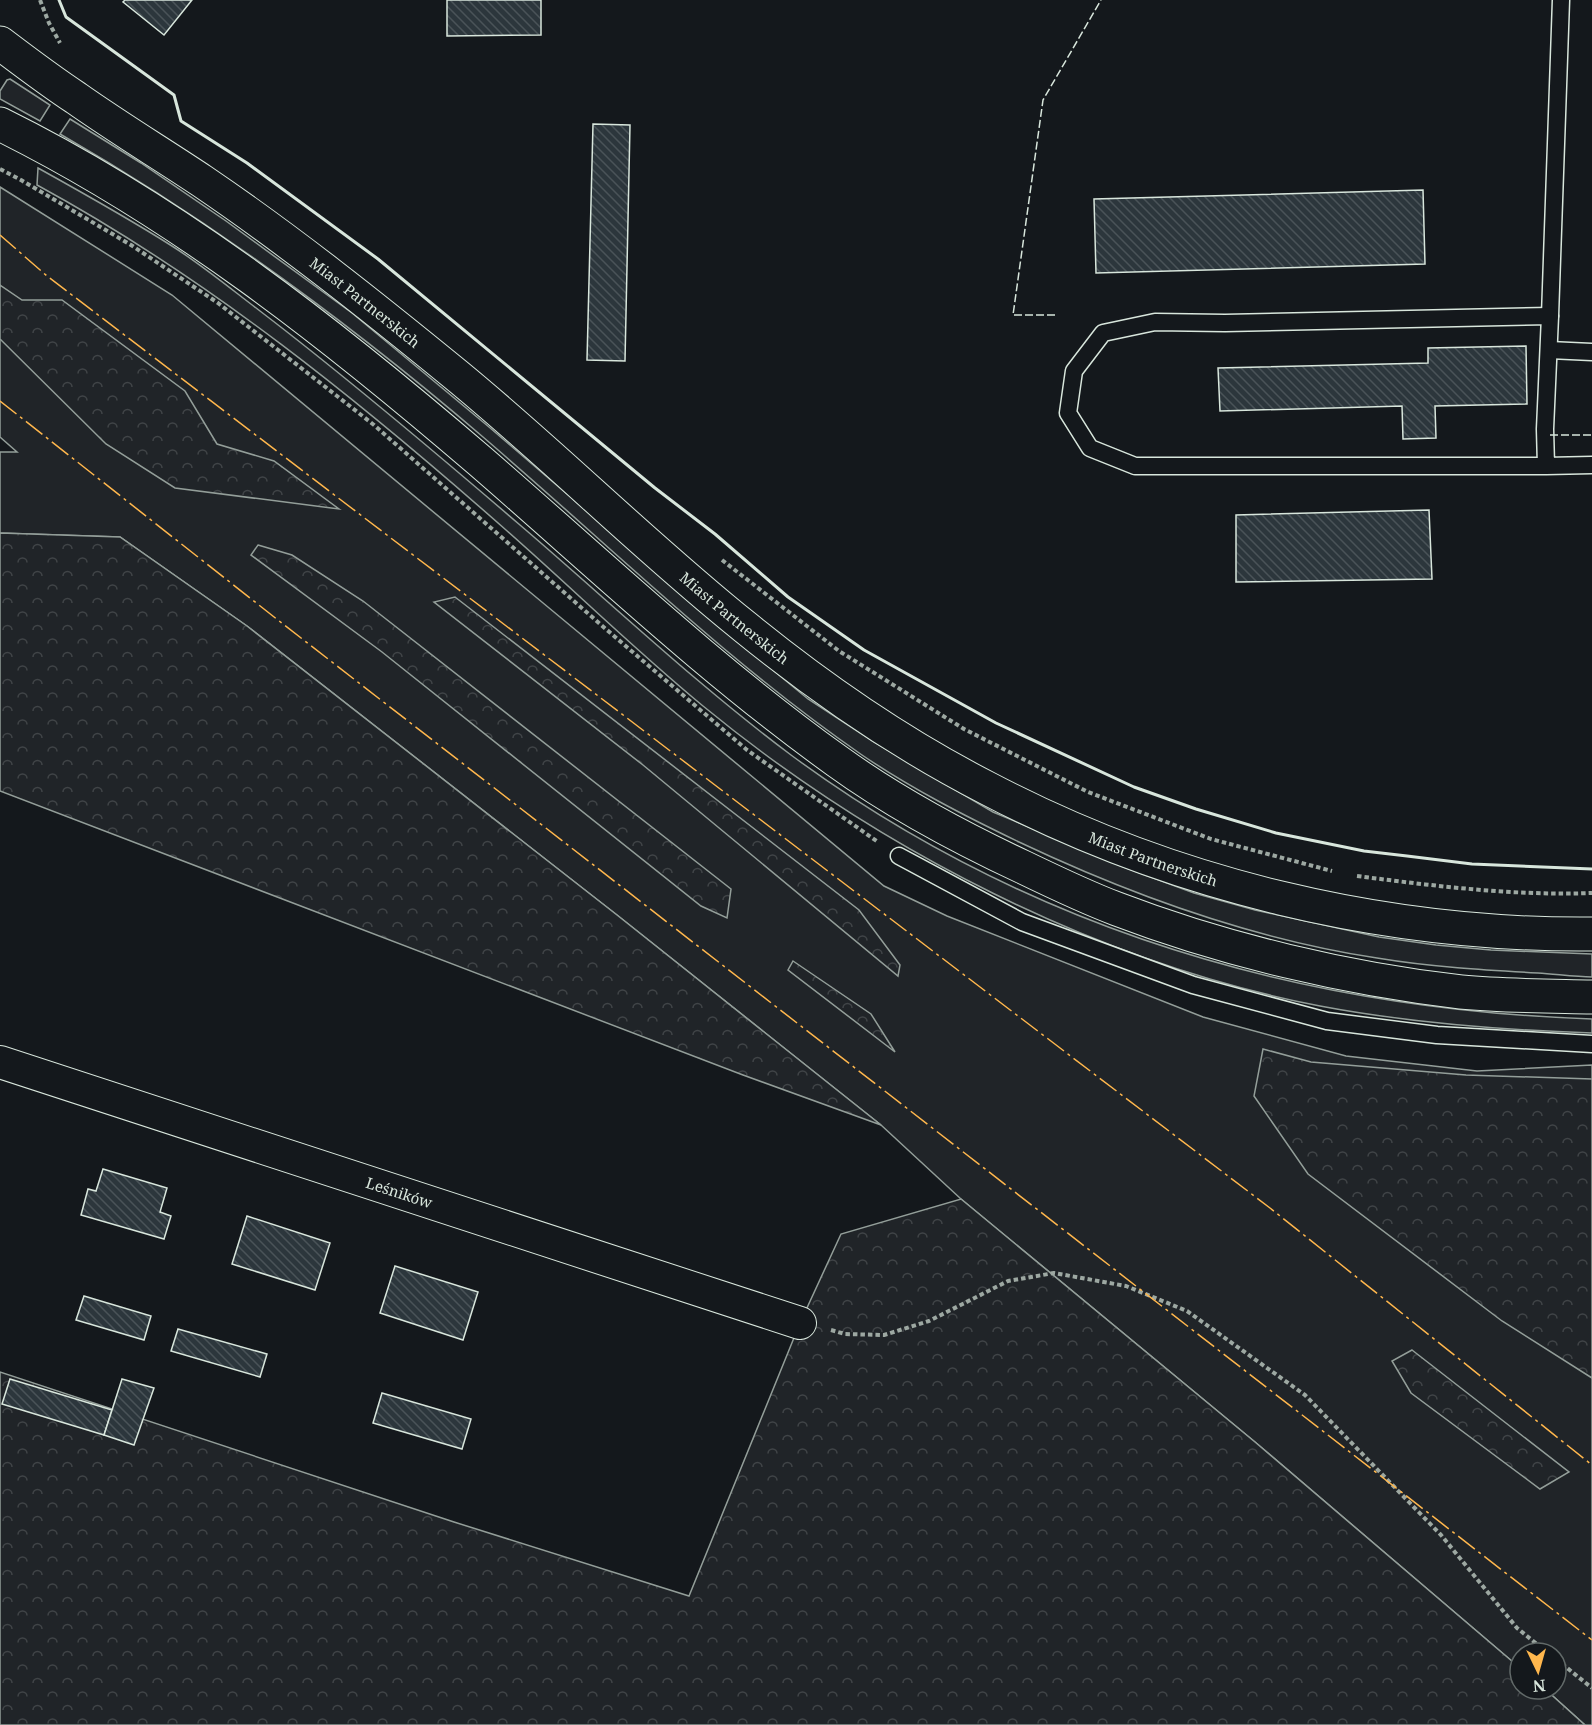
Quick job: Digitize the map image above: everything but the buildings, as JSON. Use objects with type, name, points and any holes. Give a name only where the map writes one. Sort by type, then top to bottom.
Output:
[{"type":"main road","name":"Miast Partnerskich","points":[[0,43],[73,97],[203,182],[368,304],[459,377],[745,627],[871,721],[987,788],[1106,843],[1228,884],[1299,902],[1423,924],[1510,931],[1592,934]]},
{"type":"main road","points":[[0,124],[52,150],[162,216],[279,299],[380,377],[480,461],[710,664],[839,763],[929,819],[985,850],[1117,909],[1240,948],[1306,965],[1462,992],[1592,997]]},
{"type":"street","name":"Leśników","points":[[0,1062],[800,1323]]},
{"type":"lane","points":[[1546,466],[1545,429],[1561,0]]},
{"type":"lane","points":[[1550,316],[1225,323],[1155,322],[1103,333],[1074,371],[1068,413],[1090,448],[1135,466],[1592,465]]},
{"type":"lane","points":[[1549,350],[1592,352]]},
{"type":"lane","points":[[899,856],[1022,922],[1193,985],[1327,1021],[1437,1035],[1592,1044]]},
{"type":"path","points":[[40,0],[55,35],[63,46]]},
{"type":"path","points":[[0,169],[131,245],[218,303],[374,425],[747,750],[899,856]]},
{"type":"path","points":[[717,555],[839,651],[964,729],[1036,766],[1088,792],[1211,839],[1338,872]]},
{"type":"path","points":[[1349,875],[1452,888],[1566,894],[1592,893]]},
{"type":"path","points":[[800,1323],[846,1334],[884,1335],[929,1321],[1008,1281],[1054,1273],[1126,1286],[1187,1311],[1305,1395],[1441,1536],[1517,1628],[1533,1641]]},
{"type":"path","points":[[1568,1669],[1592,1688]]},
{"type":"green space","points":[[10,79],[50,105],[40,121],[0,99],[0,91]]},
{"type":"green space","points":[[70,119],[141,163],[226,221],[352,313],[808,699],[874,742],[993,812],[1121,866],[1194,893],[1255,910],[1379,937],[1436,945],[1491,950],[1592,954],[1592,977],[1458,968],[1397,961],[1330,950],[1239,927],[1149,897],[1062,862],[919,791],[862,755],[763,681],[668,601],[483,437],[331,314],[171,202],[60,134]]},
{"type":"green space","points":[[38,168],[183,253],[216,277],[359,389],[456,470],[721,700],[791,755],[881,816],[975,868],[1071,912],[1171,948],[1273,977],[1377,998],[1484,1012],[1592,1019],[1592,1033],[1490,1028],[1388,1017],[1320,1006],[1237,987],[1154,961],[1073,930],[994,894],[916,852],[842,807],[770,758],[703,706],[396,435],[281,344],[222,301],[100,221],[37,185]]},
{"type":"green space","points":[[0,187],[172,295],[884,886],[947,916],[1203,1017],[1346,1056],[1477,1071],[1592,1065],[1592,1725],[1585,1725],[1558,1701],[1568,1701],[1568,1641],[1508,1641],[1508,1658],[1255,1442],[961,1199],[881,1125],[247,626],[120,537],[0,533],[0,452],[17,452],[0,437]]},
{"type":"green space","points":[[0,285],[22,300],[62,300],[185,391],[217,444],[274,461],[339,509],[175,488],[106,444],[0,339]]},
{"type":"green space","points":[[0,533],[120,537],[247,626],[881,1125],[743,1075],[0,791]]},
{"type":"green space","points":[[258,545],[292,555],[363,601],[731,889],[727,918],[701,906],[382,652],[251,555]]},
{"type":"green space","points":[[455,597],[859,910],[900,965],[898,976],[643,765],[434,602]]},
{"type":"green space","points":[[793,961],[871,1014],[895,1052],[788,970]]},
{"type":"green space","points":[[1263,1049],[1311,1062],[1466,1075],[1592,1079],[1592,1378],[1502,1321],[1308,1174],[1254,1096]]},
{"type":"green space","points":[[961,1199],[1255,1442],[1508,1658],[1508,1701],[1558,1701],[1585,1725],[0,1725],[0,1372],[454,1522],[689,1596],[800,1323],[841,1234]]},
{"type":"green space","points":[[1412,1350],[1569,1472],[1540,1489],[1411,1393],[1392,1361]]},
{"type":"fence","points":[[1055,315],[1013,315],[1043,100],[1101,0]]},
{"type":"fence","points":[[1550,435],[1592,435]]},
{"type":"wall","points":[[59,0],[66,17],[174,95],[181,121],[247,163],[378,259],[655,488],[715,534],[788,597],[864,650],[996,723],[1134,787],[1196,809],[1276,833],[1364,851],[1472,864],[1592,869]]},
{"type":"power","points":[[0,235],[47,276],[1270,1208],[1592,1465]]},
{"type":"power","points":[[0,401],[283,624],[1592,1640]]}]
